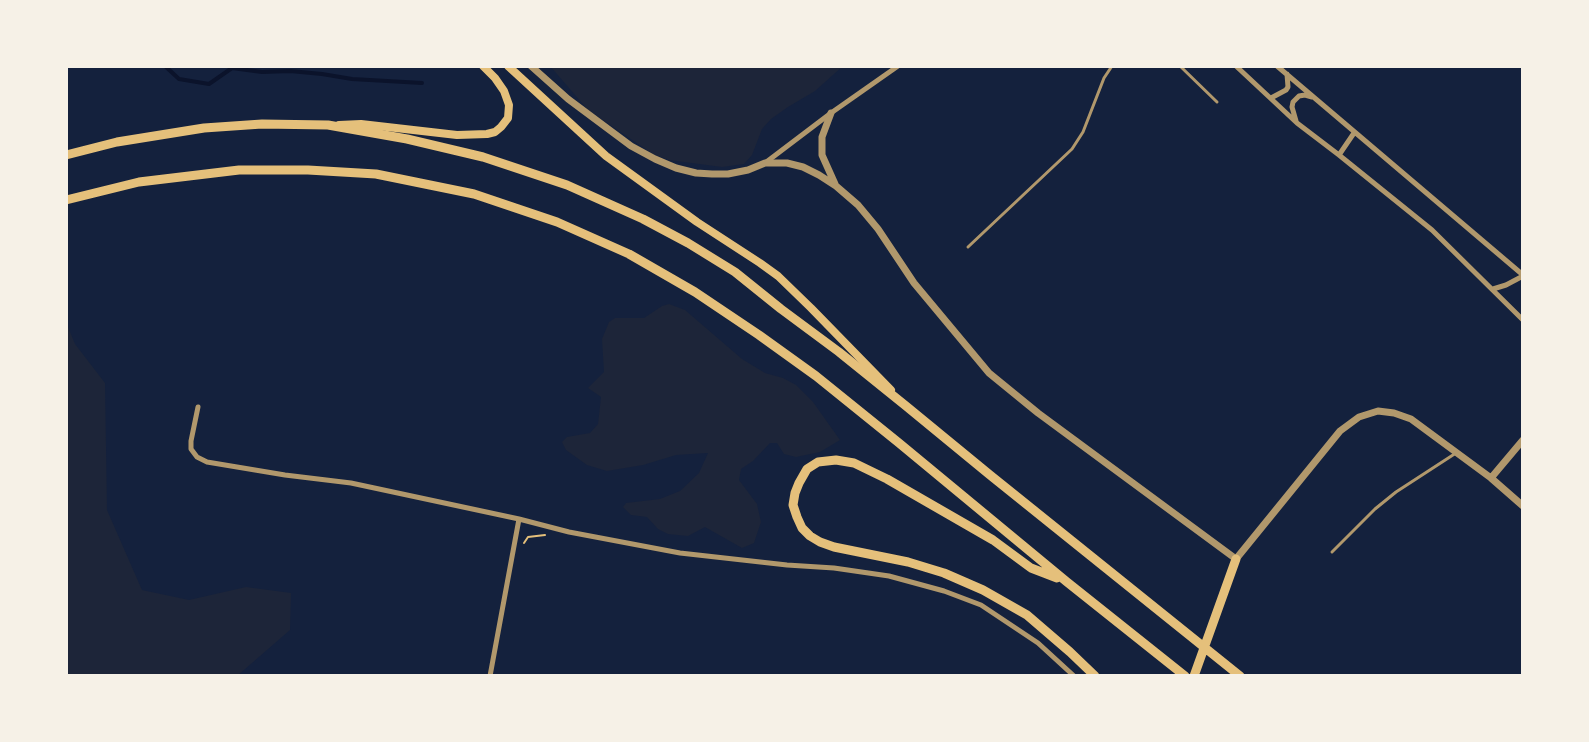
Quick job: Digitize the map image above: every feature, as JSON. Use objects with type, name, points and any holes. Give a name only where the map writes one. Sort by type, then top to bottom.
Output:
[{"type":"highway","points":[[66,155],[117,142],[204,128],[262,124],[328,125],[407,139],[483,157],[567,185],[688,243],[735,273],[839,352],[1240,676]]},
{"type":"highway","points":[[66,200],[139,182],[239,170],[308,170],[376,174],[474,194],[557,222],[629,254],[695,292],[816,376],[1185,676]]},
{"type":"highway","points":[[1067,582],[1031,568],[993,540],[887,479],[854,463],[836,460],[818,462],[807,469],[795,493],[794,505],[802,528],[810,536],[834,547],[908,562],[944,573],[983,590],[1034,621],[1095,676]]},
{"type":"highway","points":[[1194,676],[1236,559]]},
{"type":"main road","points":[[328,125],[361,124],[457,135],[495,132],[508,118],[509,105],[504,91],[483,66]]},
{"type":"main road","points":[[508,66],[606,156],[778,276],[906,406]]},
{"type":"street","points":[[531,66],[568,99],[631,146],[654,159],[686,171],[712,174],[748,170],[765,163],[898,66]]},
{"type":"street","points":[[1236,66],[1296,123],[1432,230],[1523,320]]},
{"type":"street","points":[[1277,66],[1523,276],[1493,289]]},
{"type":"street","points":[[1271,98],[1286,90],[1288,87],[1287,74]]},
{"type":"street","points":[[1296,123],[1292,107],[1296,98],[1305,95],[1316,98]]},
{"type":"street","points":[[831,113],[822,137],[822,155],[836,186]]},
{"type":"street","points":[[1339,155],[1354,133]]},
{"type":"street","points":[[765,163],[787,163],[803,167],[836,186],[858,205],[878,229],[914,283],[988,373],[1038,413],[1236,559],[1340,431],[1359,417],[1378,411],[1410,420],[1491,478],[1523,506]]},
{"type":"street","points":[[198,407],[191,449],[197,457],[207,462],[351,483],[569,532],[680,553],[834,568],[889,576],[944,591],[981,605],[1038,643],[1074,676]]},
{"type":"street","points":[[1491,478],[1523,440]]},
{"type":"street","points":[[490,676],[519,519]]},
{"type":"lane","points":[[968,247],[1072,149],[1083,132],[1104,78],[1112,66]]},
{"type":"lane","points":[[1180,66],[1217,102]]},
{"type":"lane","points":[[1332,552],[1375,509],[1396,492],[1456,453]]},
{"type":"path","points":[[519,549],[528,537],[548,534]]},
{"type":"shaded area","points":[[550,66],[843,66],[815,91],[771,119],[762,129],[752,155],[744,164],[722,167],[669,160],[653,154],[588,110]]},
{"type":"shaded area","points":[[669,304],[685,310],[742,359],[765,373],[783,378],[796,385],[813,402],[840,440],[820,452],[796,457],[784,454],[777,443],[770,443],[753,461],[741,469],[739,480],[757,504],[761,522],[754,543],[742,548],[705,527],[688,536],[668,534],[658,529],[647,517],[631,515],[623,507],[626,503],[660,499],[680,491],[699,473],[708,453],[676,455],[643,465],[607,471],[587,465],[566,450],[562,442],[567,437],[590,433],[598,424],[601,397],[588,388],[604,372],[602,339],[609,322],[615,318],[644,318]]},
{"type":"shaded area","points":[[66,322],[75,344],[105,383],[107,510],[142,590],[189,600],[246,587],[291,593],[290,630],[237,676],[66,676]]},
{"type":"waterway","points":[[165,66],[179,79],[209,84],[232,68],[422,83]]}]
